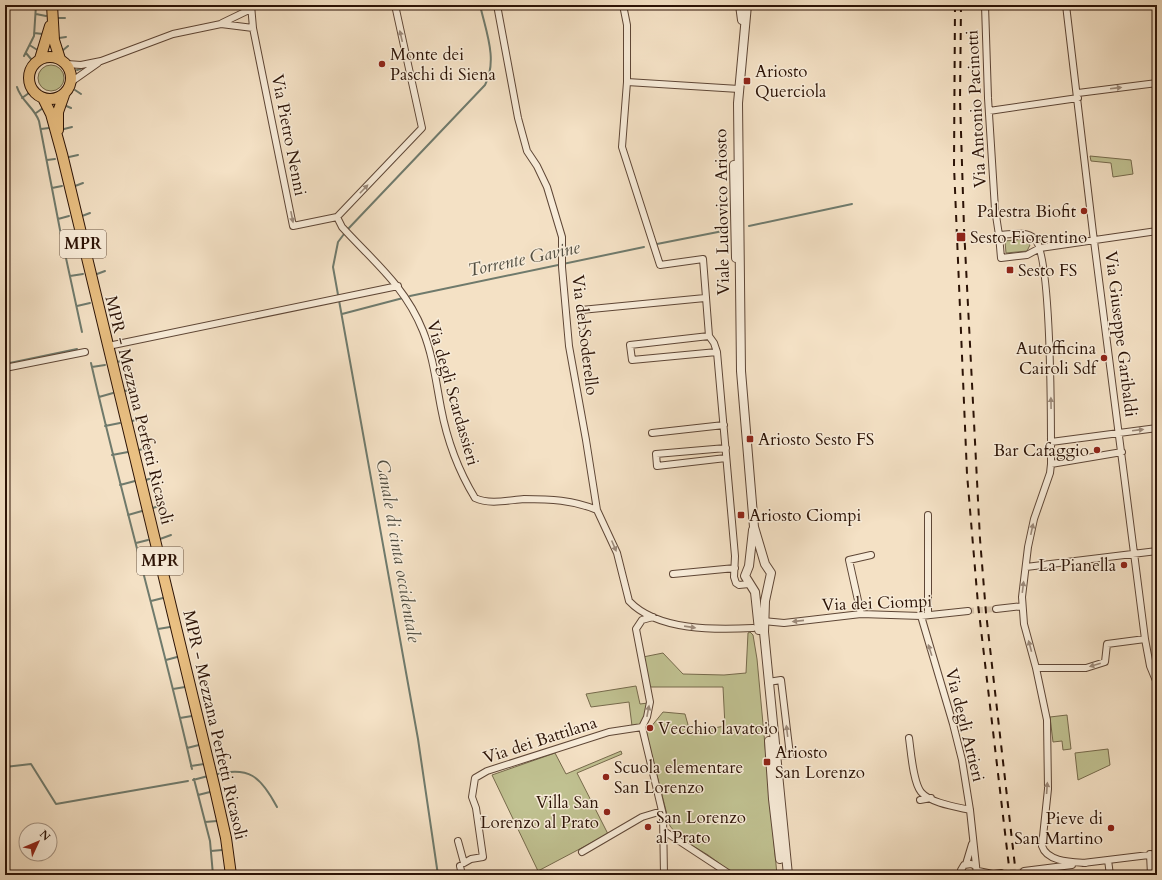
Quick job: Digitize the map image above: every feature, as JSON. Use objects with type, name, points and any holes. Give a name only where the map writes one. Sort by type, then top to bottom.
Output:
[{"type":"main road","points":[[52,5],[54,40],[72,76],[71,82],[64,95],[54,99],[42,98],[34,91],[29,81],[30,70],[40,59],[52,18]]},
{"type":"main road","points":[[40,59],[52,57],[64,62]]},
{"type":"main road","name":"MPR - Mezzana Perfetti Ricasoli","points":[[58,140],[58,112],[64,95]]},
{"type":"main road","name":"MPR - Mezzana Perfetti Ricasoli","points":[[42,98],[50,114],[58,140],[109,356],[210,767],[226,838],[231,875]]},
{"type":"street","points":[[337,217],[422,128],[395,5]]},
{"type":"street","name":"Via del Soderello","points":[[496,5],[518,118],[527,152],[537,166],[547,187],[562,237],[562,267],[569,346],[597,510]]},
{"type":"street","points":[[623,5],[627,25],[627,82],[622,147],[660,266],[703,259],[709,336],[714,343],[717,352],[736,583],[745,585],[749,584],[757,588],[762,587],[769,582]]},
{"type":"street","name":"Viale Ludovico Ariosto","points":[[740,5],[744,31]]},
{"type":"street","name":"Viale Ludovico Ariosto","points":[[747,5],[734,136],[734,210],[745,428],[754,528],[765,564],[771,573],[758,625],[768,682],[788,875]]},
{"type":"street","name":"Via Antonio Pacinotti","points":[[985,5],[989,111],[995,202],[1001,258],[1027,255],[1040,248]]},
{"type":"street","name":"Via Giuseppe Garibaldi","points":[[1066,5],[1078,95],[1094,239],[1146,639],[1150,666],[1157,683]]},
{"type":"street","points":[[64,62],[81,65],[101,61],[173,34],[221,24],[251,7]]},
{"type":"street","name":"Via Pietro Nenni","points":[[251,7],[253,28],[293,226],[337,217]]},
{"type":"street","points":[[221,24],[253,28]]},
{"type":"street","points":[[71,82],[101,61]]},
{"type":"street","points":[[627,82],[739,89]]},
{"type":"street","points":[[989,111],[1157,83]]},
{"type":"street","name":"Via degli Scardassieri","points":[[337,217],[342,227],[398,286],[412,306],[423,332],[438,383],[441,407],[448,439],[460,473],[475,498],[488,501],[524,499],[568,501],[597,510]]},
{"type":"street","points":[[1040,248],[1157,231]]},
{"type":"street","points":[[999,235],[1029,234],[1034,238],[1040,248],[1046,296],[1051,403],[1050,464],[1044,492],[1034,519],[1026,567],[1022,606],[1024,624],[1046,710],[1048,735],[1048,789],[1042,848],[1046,854],[1056,858],[1072,862],[1086,863]]},
{"type":"street","points":[[113,345],[398,286]]},
{"type":"street","points":[[582,326],[581,310],[705,298]]},
{"type":"street","points":[[709,336],[630,345],[632,360],[717,352]]},
{"type":"street","points":[[5,368],[85,352]]},
{"type":"street","points":[[652,433],[724,425]]},
{"type":"street","points":[[1051,442],[1157,428]]},
{"type":"street","points":[[726,448],[656,454],[657,466],[726,458]]},
{"type":"street","points":[[1050,464],[1122,452]]},
{"type":"street","points":[[597,510],[617,553],[630,601],[635,607],[653,617]]},
{"type":"street","name":"Via degli Artieri","points":[[928,515],[924,616],[955,730],[970,810],[977,871]]},
{"type":"street","name":"Viale Ludovico Ariosto","points":[[754,528],[749,566],[745,576],[757,601],[773,799],[782,875]]},
{"type":"street","points":[[1026,567],[1157,551]]},
{"type":"street","points":[[861,614],[849,560],[871,555]]},
{"type":"street","points":[[749,566],[758,562],[765,564]]},
{"type":"street","points":[[673,574],[735,568]]},
{"type":"street","points":[[996,609],[1022,606]]},
{"type":"street","name":"Via dei Ciompi","points":[[653,617],[691,627],[729,629],[861,614],[924,616],[968,611]]},
{"type":"street","points":[[653,617],[642,620],[636,629],[650,702],[648,717],[642,727],[652,775],[662,812],[664,831],[664,875]]},
{"type":"street","points":[[1036,668],[1086,668],[1104,662],[1107,644],[1146,639]]},
{"type":"street","points":[[1150,666],[1157,666]]},
{"type":"street","points":[[768,682],[781,680],[790,754],[776,756]]},
{"type":"street","name":"Via dei Battilana","points":[[458,841],[464,863],[471,859],[483,857],[476,808],[472,797],[473,783],[478,775],[609,732],[642,727]]},
{"type":"street","points":[[908,738],[920,791],[930,798],[954,807],[970,810]]},
{"type":"street","name":"Viale Ludovico Ariosto","points":[[769,745],[772,754],[776,756]]},
{"type":"street","points":[[920,800],[930,798]]},
{"type":"street","points":[[582,852],[642,817],[662,812]]},
{"type":"street","points":[[664,831],[731,875]]},
{"type":"street","name":"Via degli Artieri","points":[[961,875],[962,867],[966,864],[973,842]]},
{"type":"street","points":[[1150,854],[1152,875]]},
{"type":"street","points":[[1024,870],[1157,854]]},
{"type":"street","points":[[1108,860],[1110,875]]},
{"type":"street","points":[[966,864],[977,871],[993,874],[1002,873]]},
{"type":"street","points":[[460,866],[462,875]]},
{"type":"green space","points":[[51,65],[60,69],[64,78],[60,87],[51,91],[42,87],[38,78],[42,69]]},
{"type":"green space","points":[[1090,156],[1131,160],[1133,174],[1113,177],[1111,163],[1091,161]]},
{"type":"green space","points":[[1025,239],[1030,245],[1027,251],[1006,253],[1005,241]]},
{"type":"green space","points":[[750,632],[753,635],[757,659],[777,875],[746,875],[742,873],[735,875],[708,855],[680,838],[670,826],[646,733],[663,712],[685,714],[690,732],[725,726],[723,687],[648,687],[643,657],[663,653],[683,674],[724,675],[746,673],[748,633]]},
{"type":"green space","points":[[636,686],[640,704],[648,703],[649,711],[641,725],[632,726],[629,702],[591,707],[586,694]]},
{"type":"green space","points":[[1067,715],[1071,749],[1063,750],[1062,741],[1053,742],[1050,717]]},
{"type":"green space","points":[[1108,749],[1110,765],[1078,780],[1075,753]]},
{"type":"green space","points":[[621,751],[622,754],[577,773],[608,834],[538,871],[492,775],[555,753],[566,774]]},
{"type":"waterway","points":[[24,56],[34,36],[36,5]]},
{"type":"waterway","name":"Canale di cinta occidentale","points":[[348,229],[485,85],[491,66],[491,56],[488,36],[480,5]]},
{"type":"waterway","points":[[36,14],[46,16]]},
{"type":"waterway","points":[[58,18],[65,18]]},
{"type":"waterway","points":[[34,33],[43,34]]},
{"type":"waterway","points":[[59,38],[66,37]]},
{"type":"waterway","points":[[31,46],[39,51]]},
{"type":"waterway","points":[[62,51],[68,46]]},
{"type":"waterway","points":[[26,53],[31,59]]},
{"type":"waterway","points":[[77,70],[83,68]]},
{"type":"waterway","points":[[17,87],[21,96],[37,116],[39,121],[61,235],[82,332]]},
{"type":"waterway","points":[[75,90],[81,94]]},
{"type":"waterway","points":[[22,98],[29,93]]},
{"type":"waterway","points":[[64,105],[71,108]]},
{"type":"waterway","points":[[36,113],[43,108]]},
{"type":"waterway","points":[[64,129],[72,127]]},
{"type":"waterway","points":[[41,129],[49,128]]},
{"type":"waterway","points":[[69,157],[78,155]]},
{"type":"waterway","points":[[47,160],[55,159]]},
{"type":"waterway","points":[[75,186],[83,183]]},
{"type":"waterway","points":[[52,188],[62,186]]},
{"type":"waterway","name":"Torrente Gavine","points":[[749,226],[852,204]]},
{"type":"waterway","points":[[82,216],[90,213]]},
{"type":"waterway","points":[[58,219],[69,216]]},
{"type":"waterway","name":"Torrente Gavine","points":[[657,244],[723,231]]},
{"type":"waterway","name":"Canale di cinta occidentale","points":[[344,234],[338,242],[333,267],[418,739],[438,875]]},
{"type":"waterway","points":[[89,245],[98,242]]},
{"type":"waterway","points":[[64,248],[77,245]]},
{"type":"waterway","name":"Torrente Gavine","points":[[410,296],[644,247]]},
{"type":"waterway","points":[[97,274],[105,271]]},
{"type":"waterway","points":[[70,276],[83,274]]},
{"type":"waterway","name":"Torrente Gavine","points":[[342,314],[403,298]]},
{"type":"waterway","points":[[77,306],[90,303]]},
{"type":"waterway","points":[[5,364],[77,349]]},
{"type":"waterway","points":[[117,362],[129,359]]},
{"type":"waterway","points":[[91,363],[168,667],[192,769]]},
{"type":"waterway","points":[[92,367],[105,365]]},
{"type":"waterway","points":[[125,391],[136,388]]},
{"type":"waterway","points":[[99,397],[113,393]]},
{"type":"waterway","points":[[132,421],[143,418]]},
{"type":"waterway","points":[[105,426],[120,423]]},
{"type":"waterway","points":[[139,450],[150,447]]},
{"type":"waterway","points":[[112,455],[128,452]]},
{"type":"waterway","points":[[146,480],[157,476]]},
{"type":"waterway","points":[[120,485],[135,481]]},
{"type":"waterway","points":[[153,508],[164,504]]},
{"type":"waterway","points":[[128,515],[142,511]]},
{"type":"waterway","points":[[160,539],[171,535]]},
{"type":"waterway","points":[[136,543],[148,540]]},
{"type":"waterway","points":[[143,572],[156,569]]},
{"type":"waterway","points":[[151,601],[163,598]]},
{"type":"waterway","points":[[158,629],[170,627]]},
{"type":"waterway","points":[[166,660],[177,657]]},
{"type":"waterway","points":[[173,689],[185,687]]},
{"type":"waterway","points":[[180,718],[192,716]]},
{"type":"waterway","points":[[187,748],[199,745]]},
{"type":"waterway","points":[[5,767],[31,764],[56,804],[188,781]]},
{"type":"waterway","points":[[191,766],[204,764]]},
{"type":"waterway","points":[[214,775],[226,772],[236,772],[253,776],[265,788],[277,807]]},
{"type":"waterway","points":[[193,780],[208,776]]},
{"type":"waterway","points":[[194,779],[210,841],[213,875]]},
{"type":"waterway","points":[[198,795],[210,792]]},
{"type":"waterway","points":[[205,822],[217,821]]},
{"type":"waterway","points":[[211,851],[222,850]]},
{"type":"tunnel","points":[[968,611],[996,609]]},
{"type":"tunnel","points":[[1001,873],[1024,871]]},
{"type":"railway","points":[[955,5],[954,166],[967,474],[978,604],[1010,875]]},
{"type":"railway","points":[[961,5],[960,100],[964,228],[980,539],[986,613],[1016,875]]},
{"type":"place","name":"Monte dei Paschi di Siena","points":[[382,64]]},
{"type":"place","name":"Ariosto Querciola","points":[[747,81]]},
{"type":"place","name":"Palestra Biofit","points":[[1084,211]]},
{"type":"place","name":"Sesto Fiorentino","points":[[961,237]]},
{"type":"place","name":"Sesto FS","points":[[1010,270]]},
{"type":"place","name":"Autofficina Cairoli Sdf","points":[[1104,358]]},
{"type":"place","name":"Ariosto Sesto FS","points":[[750,439]]},
{"type":"place","name":"Bar Cafaggio","points":[[1097,450]]},
{"type":"place","name":"Ariosto Ciompi","points":[[741,515]]},
{"type":"place","name":"La Pianella","points":[[1124,565]]},
{"type":"place","name":"Vecchio lavatoio","points":[[650,728]]},
{"type":"place","name":"Ariosto San Lorenzo","points":[[767,762]]},
{"type":"place","name":"Scuola elementare San Lorenzo","points":[[606,777]]},
{"type":"place","name":"Villa San Lorenzo al Prato","points":[[607,812]]},
{"type":"place","name":"San Lorenzo al Prato","points":[[648,827]]},
{"type":"place","name":"Pieve di San Martino","points":[[1111,828]]}]
